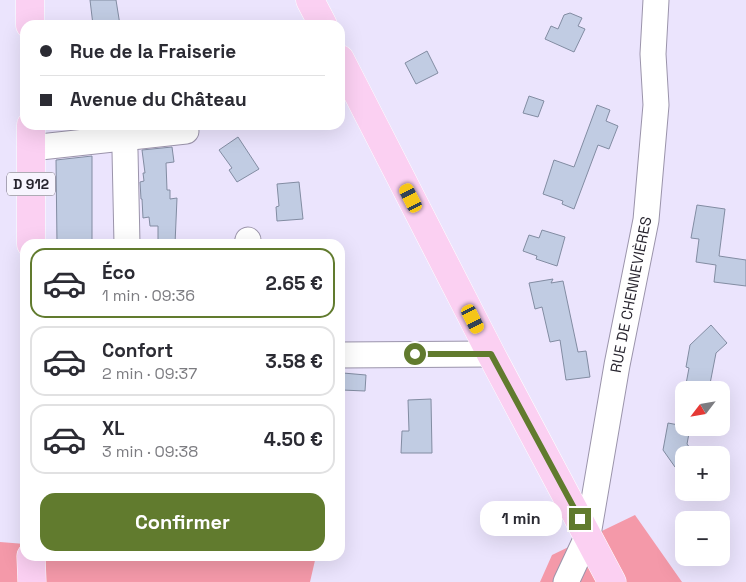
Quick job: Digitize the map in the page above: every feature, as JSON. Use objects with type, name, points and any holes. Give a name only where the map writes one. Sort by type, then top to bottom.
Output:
[{"type":"main road","points":[[30,0],[30,20]]},
{"type":"main road","points":[[310,0],[320,20]]},
{"type":"main road","points":[[345,69],[491,354],[612,582]]},
{"type":"main road","name":"D 912","points":[[31,136],[31,239]]},
{"type":"main road","points":[[31,561],[32,582]]},
{"type":"street","name":"RUE DE CHENNEVIÈRES","points":[[566,582],[588,536],[617,365],[646,220],[656,105],[653,54],[656,0]]},
{"type":"street","points":[[31,136],[186,131]]},
{"type":"street","points":[[125,151],[127,239]]},
{"type":"street","points":[[345,355],[491,354]]},
{"type":"shaded area","points":[[635,515],[682,582],[540,582],[552,555]]},
{"type":"shaded area","points":[[0,542],[20,544],[20,561],[315,561],[310,582],[0,582]]},
{"type":"building","points":[[90,0],[116,0],[119,20],[92,20]]},
{"type":"building","points":[[570,13],[582,18],[578,26],[585,29],[574,52],[545,39],[551,26],[558,29],[564,15]]},
{"type":"building","points":[[427,51],[438,73],[416,84],[405,63]]},
{"type":"building","points":[[529,96],[544,101],[538,117],[523,113]]},
{"type":"building","points":[[597,105],[610,110],[606,121],[618,126],[609,149],[598,145],[574,209],[562,204],[563,201],[543,194],[554,160],[574,167]]},
{"type":"building","points":[[238,137],[259,169],[237,182],[229,170],[232,168],[219,150]]},
{"type":"building","points":[[172,147],[174,162],[166,163],[167,190],[170,190],[170,199],[177,198],[175,239],[158,239],[158,226],[150,226],[149,217],[143,218],[140,182],[144,181],[143,173],[145,173],[142,150]]},
{"type":"building","points":[[92,156],[92,239],[57,239],[56,160]]},
{"type":"building","points":[[299,182],[303,219],[277,221],[276,207],[279,206],[277,184]]},
{"type":"building","points":[[697,205],[725,209],[719,256],[746,260],[746,286],[714,282],[716,265],[696,262],[699,239],[691,238]]},
{"type":"building","points":[[542,230],[565,237],[557,266],[536,259],[537,256],[523,251],[529,235],[539,238]]},
{"type":"building","points":[[553,279],[551,283],[563,281],[578,352],[586,351],[590,377],[566,380],[560,340],[550,342],[542,307],[535,309],[529,283]]},
{"type":"building","points":[[711,325],[727,343],[716,353],[711,381],[687,381],[689,368],[686,367],[690,345]]},
{"type":"building","points":[[345,373],[366,375],[365,391],[345,390]]},
{"type":"building","points":[[431,399],[432,453],[401,453],[402,431],[409,431],[408,400]]},
{"type":"building","points":[[668,423],[675,424],[675,436],[688,436],[687,444],[689,446],[675,446],[675,467],[663,450]]},
{"type":"route","points":[[415,354],[491,354],[580,519]]}]
